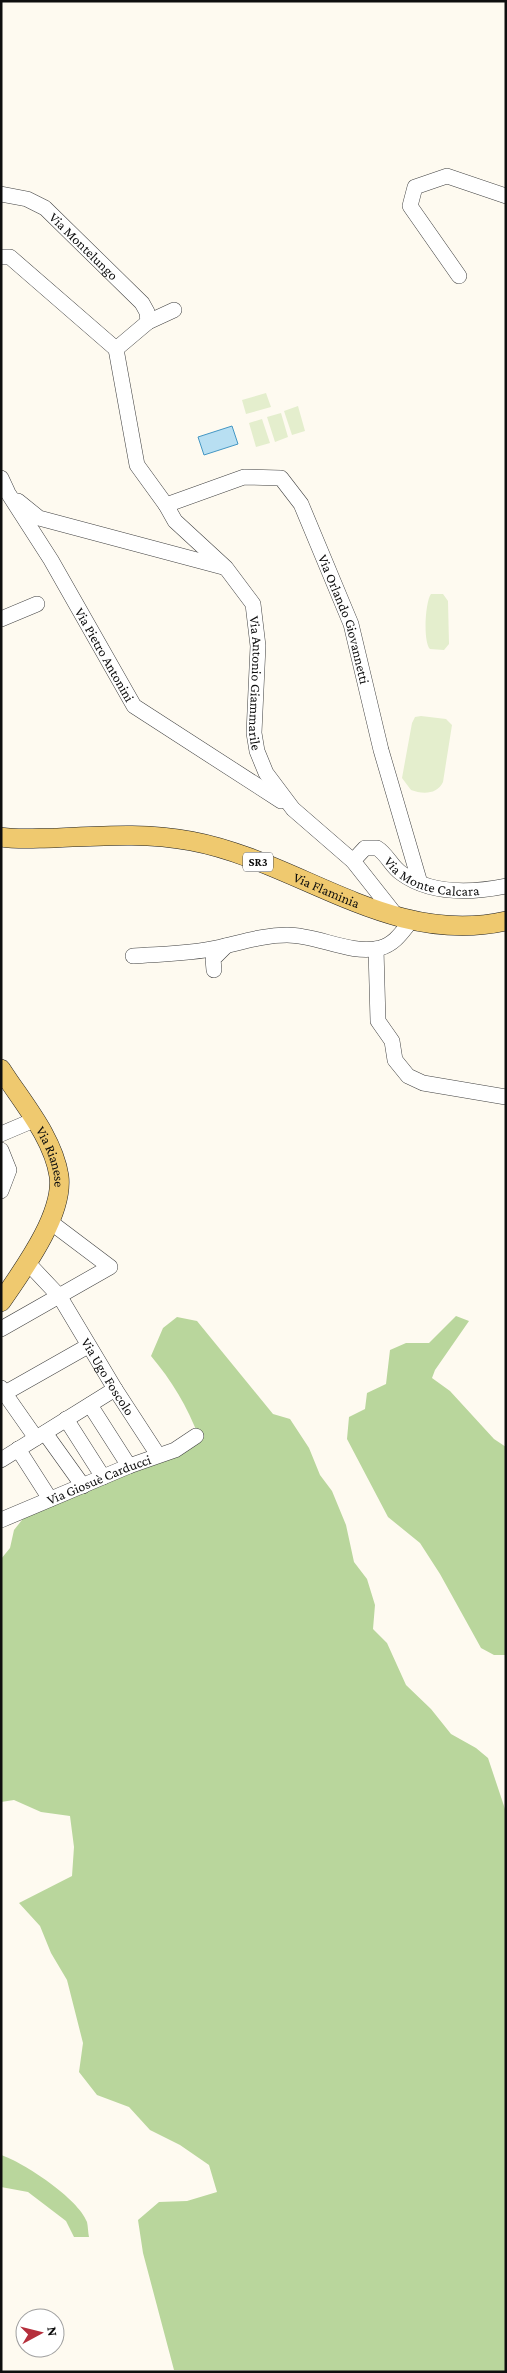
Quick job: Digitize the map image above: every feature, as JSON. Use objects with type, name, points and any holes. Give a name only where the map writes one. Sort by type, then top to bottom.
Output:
[{"type":"main road","name":"Via Flaminia","points":[[1,837],[142,836],[202,843],[251,860],[404,920],[467,927],[506,921]]},
{"type":"main road","name":"Via Rianese","points":[[1,1069],[50,1148],[59,1177],[57,1200],[49,1221],[27,1262],[1,1302]]},
{"type":"street","points":[[459,276],[410,206],[415,187],[447,176],[506,196]]},
{"type":"street","name":"Via Montelungo","points":[[1,194],[28,199],[49,212],[142,303],[147,312],[148,322]]},
{"type":"street","points":[[1,258],[10,257],[116,349],[137,465],[166,505]]},
{"type":"street","points":[[116,349],[148,322],[174,310]]},
{"type":"street","name":"Via Orlando Giovannetti","points":[[166,505],[244,477],[281,478],[301,504],[351,624],[381,750],[420,883]]},
{"type":"street","name":"Via Pietro Antonini","points":[[1,478],[8,493],[52,560],[134,706],[293,808],[353,861]]},
{"type":"street","name":"Via Pietro Antonini","points":[[8,493],[39,518],[226,568]]},
{"type":"street","name":"Via Antonio Giammarile","points":[[166,505],[175,521],[226,568],[253,604],[258,646],[254,733],[257,751],[266,772]]},
{"type":"street","points":[[1,619],[37,604]]},
{"type":"street","name":"Via Pietro Antonini","points":[[266,772],[293,808]]},
{"type":"street","name":"Via Monte Calcara","points":[[353,861],[365,848],[377,848],[401,873],[420,883],[454,891],[473,891],[506,886]]},
{"type":"street","points":[[133,956],[208,950],[265,937],[293,935],[353,948],[376,949],[394,942],[404,920],[353,861]]},
{"type":"street","points":[[214,970],[213,958],[228,945]]},
{"type":"street","points":[[376,949],[378,1021],[392,1041],[395,1060],[408,1076],[423,1083],[506,1096]]},
{"type":"street","points":[[1,1134],[34,1120]]},
{"type":"street","points":[[1,1150],[10,1170],[1,1192]]},
{"type":"street","points":[[1,1328],[60,1297],[110,1267],[49,1221]]},
{"type":"street","name":"Via Ugo Foscolo","points":[[27,1262],[60,1297],[88,1346],[158,1455]]},
{"type":"street","points":[[83,1486],[3,1390],[88,1346]]},
{"type":"street","points":[[1,1460],[115,1389]]},
{"type":"street","points":[[90,1405],[129,1466]]},
{"type":"street","points":[[66,1419],[104,1477]]},
{"type":"street","name":"Via Giosuè Carducci","points":[[1,1520],[129,1466],[178,1448],[196,1436]]},
{"type":"street","points":[[18,1450],[50,1499]]},
{"type":"green space","points":[[266,393],[271,407],[246,414],[242,400]]},
{"type":"green space","points":[[298,406],[305,431],[292,435],[284,411]]},
{"type":"green space","points":[[281,413],[288,437],[275,442],[267,417]]},
{"type":"green space","points":[[262,419],[270,443],[256,447],[249,423]]},
{"type":"green space","points":[[431,594],[443,594],[448,601],[449,644],[444,650],[430,649],[426,639],[427,605]]},
{"type":"green space","points":[[415,717],[446,719],[452,725],[443,782],[437,789],[429,792],[411,790],[402,778],[412,723]]},
{"type":"green space","points":[[456,1316],[469,1321],[435,1370],[432,1378],[450,1391],[494,1439],[506,1447],[506,1655],[494,1655],[481,1648],[440,1574],[420,1543],[388,1517],[347,1439],[349,1417],[365,1409],[367,1393],[386,1384],[390,1350],[406,1343],[429,1343]]},
{"type":"green space","points":[[177,1317],[197,1321],[273,1414],[290,1419],[309,1448],[320,1475],[332,1491],[346,1525],[354,1562],[367,1579],[375,1605],[373,1629],[387,1643],[406,1685],[431,1709],[451,1734],[476,1748],[488,1758],[506,1812],[506,2372],[174,2370],[143,2253],[138,2220],[159,2202],[187,2201],[217,2192],[209,2165],[180,2145],[150,2130],[129,2107],[97,2095],[79,2072],[83,2043],[67,1980],[51,1953],[40,1926],[19,1903],[72,1876],[74,1847],[70,1816],[41,1812],[14,1800],[1,1802],[1,1559],[10,1548],[14,1530],[26,1515],[199,1437],[178,1394],[151,1356],[163,1328]]},
{"type":"green space","points":[[1,2155],[36,2173],[73,2203],[87,2222],[89,2237],[74,2237],[66,2221],[28,2192],[1,2187]]},
{"type":"water","points":[[232,426],[238,444],[204,455],[198,437]]}]
